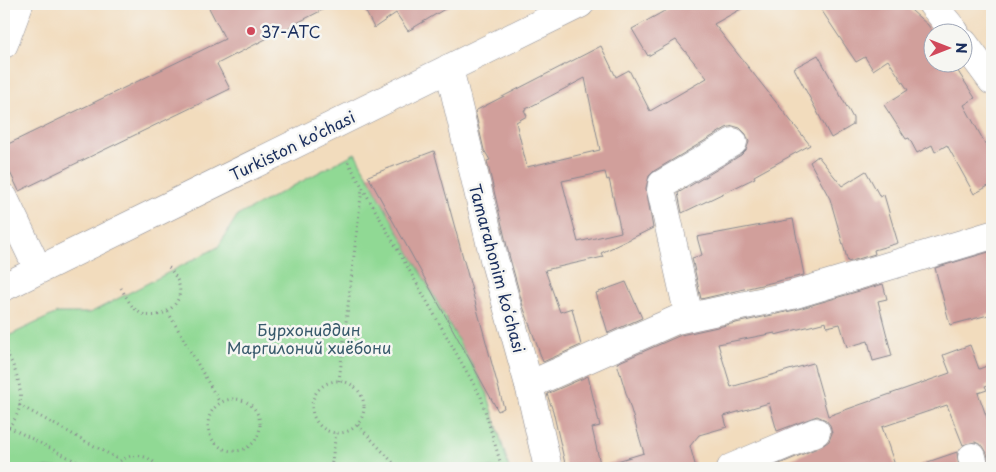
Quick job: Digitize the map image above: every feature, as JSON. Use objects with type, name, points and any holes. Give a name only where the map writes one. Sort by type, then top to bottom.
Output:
[{"type":"street","points":[[4,44],[20,4]]},
{"type":"street","name":"Turkiston ko’chasi","points":[[4,287],[580,4]]},
{"type":"street","points":[[932,4],[947,22]]},
{"type":"street","points":[[974,57],[992,81]]},
{"type":"street","name":"Tamarahonim koʻchasi","points":[[449,68],[494,259],[530,385],[548,468]]},
{"type":"street","points":[[688,317],[661,190],[662,184],[733,142]]},
{"type":"street","points":[[4,198],[38,269]]},
{"type":"street","points":[[530,385],[676,320],[792,294],[992,235]]},
{"type":"street","points":[[731,468],[816,432]]},
{"type":"path","points":[[348,162],[481,397],[502,468]]},
{"type":"path","points":[[339,380],[362,188]]},
{"type":"path","points":[[121,288],[134,308],[142,314],[151,316],[168,312],[174,305],[179,290],[178,282],[167,265]]},
{"type":"path","points":[[168,312],[220,403]]},
{"type":"path","points":[[4,348],[17,371],[21,389],[18,405],[9,427],[4,431]]},
{"type":"path","points":[[339,380],[354,386],[364,399],[364,415],[358,425],[345,432],[336,433],[320,426],[312,410],[316,392],[323,386],[339,380]]},
{"type":"path","points":[[234,399],[242,400],[255,410],[260,426],[255,441],[248,447],[232,451],[223,449],[210,437],[208,419],[212,411],[220,403],[234,399]]},
{"type":"path","points":[[18,405],[120,460]]},
{"type":"path","points":[[358,425],[398,468]]},
{"type":"path","points":[[9,427],[89,468]]},
{"type":"path","points":[[331,468],[336,433]]},
{"type":"path","points":[[113,468],[120,460],[128,456],[144,456],[152,460],[158,468]]},
{"type":"green space","name":"Бурхониддин Маргилоний хиёбони","points":[[355,153],[487,392],[509,468],[4,468],[4,338],[57,313],[90,313],[218,247],[237,216]]},
{"type":"building","points":[[207,4],[334,4],[217,64],[230,89],[19,191],[4,160],[4,146],[225,39]]},
{"type":"building","points":[[362,4],[453,4],[408,31],[396,13],[374,28]]},
{"type":"building","points":[[677,4],[750,4],[714,24],[810,145],[754,176],[755,178],[682,213],[678,193],[741,155],[746,150],[749,142],[746,134],[740,128],[733,126],[726,128],[654,171],[649,176],[646,188],[653,228],[601,253],[603,257],[545,270],[560,312],[572,308],[581,345],[543,362],[523,306],[509,255],[487,161],[490,160],[484,150],[475,111],[601,46],[616,77],[629,70],[650,111],[707,78],[676,40],[648,56],[632,29]],"holes":[[[585,78],[600,150],[527,167],[516,122],[527,116],[524,110]],[[605,172],[607,180],[609,179],[621,232],[578,242],[562,181]]]},
{"type":"building","points":[[832,4],[904,4],[925,22],[924,72],[958,72],[975,98],[964,105],[992,156],[992,184],[974,194],[947,145],[935,152],[932,145],[917,153],[909,138],[906,139],[884,105],[908,90],[888,60],[873,70],[865,57],[856,62],[822,11]]},
{"type":"building","points":[[818,55],[853,118],[853,125],[831,138],[794,68]]},
{"type":"building","points":[[434,151],[504,408],[498,411],[368,176]]},
{"type":"building","points":[[818,156],[842,186],[866,171],[880,197],[884,195],[898,243],[874,250],[875,254],[848,262],[830,199],[810,162]]},
{"type":"building","points":[[793,219],[804,275],[701,299],[692,258],[702,255],[697,237]]},
{"type":"building","points":[[992,251],[992,314],[950,325],[935,268]]},
{"type":"building","points":[[626,282],[642,318],[608,333],[596,293]]},
{"type":"building","points":[[883,284],[887,299],[878,301],[892,356],[873,361],[868,341],[847,347],[840,324],[827,327],[826,322],[775,335],[775,333],[718,344],[731,387],[813,363],[828,416],[950,373],[943,355],[970,345],[979,369],[992,364],[992,384],[985,386],[987,390],[978,393],[992,432],[992,468],[990,468],[987,453],[983,446],[975,442],[963,445],[947,405],[882,427],[896,468],[770,468],[822,446],[829,441],[832,433],[830,425],[826,420],[817,416],[777,431],[769,403],[724,416],[727,427],[699,435],[690,446],[696,468],[608,468],[607,464],[644,453],[617,363],[681,335],[795,310]]},
{"type":"building","points":[[588,376],[600,426],[592,428],[601,468],[566,468],[553,411],[547,394]]},
{"type":"building","points":[[957,452],[959,468],[919,468],[919,465]]},
{"type":"place","name":"37-АТС","points":[[251,31]]}]
